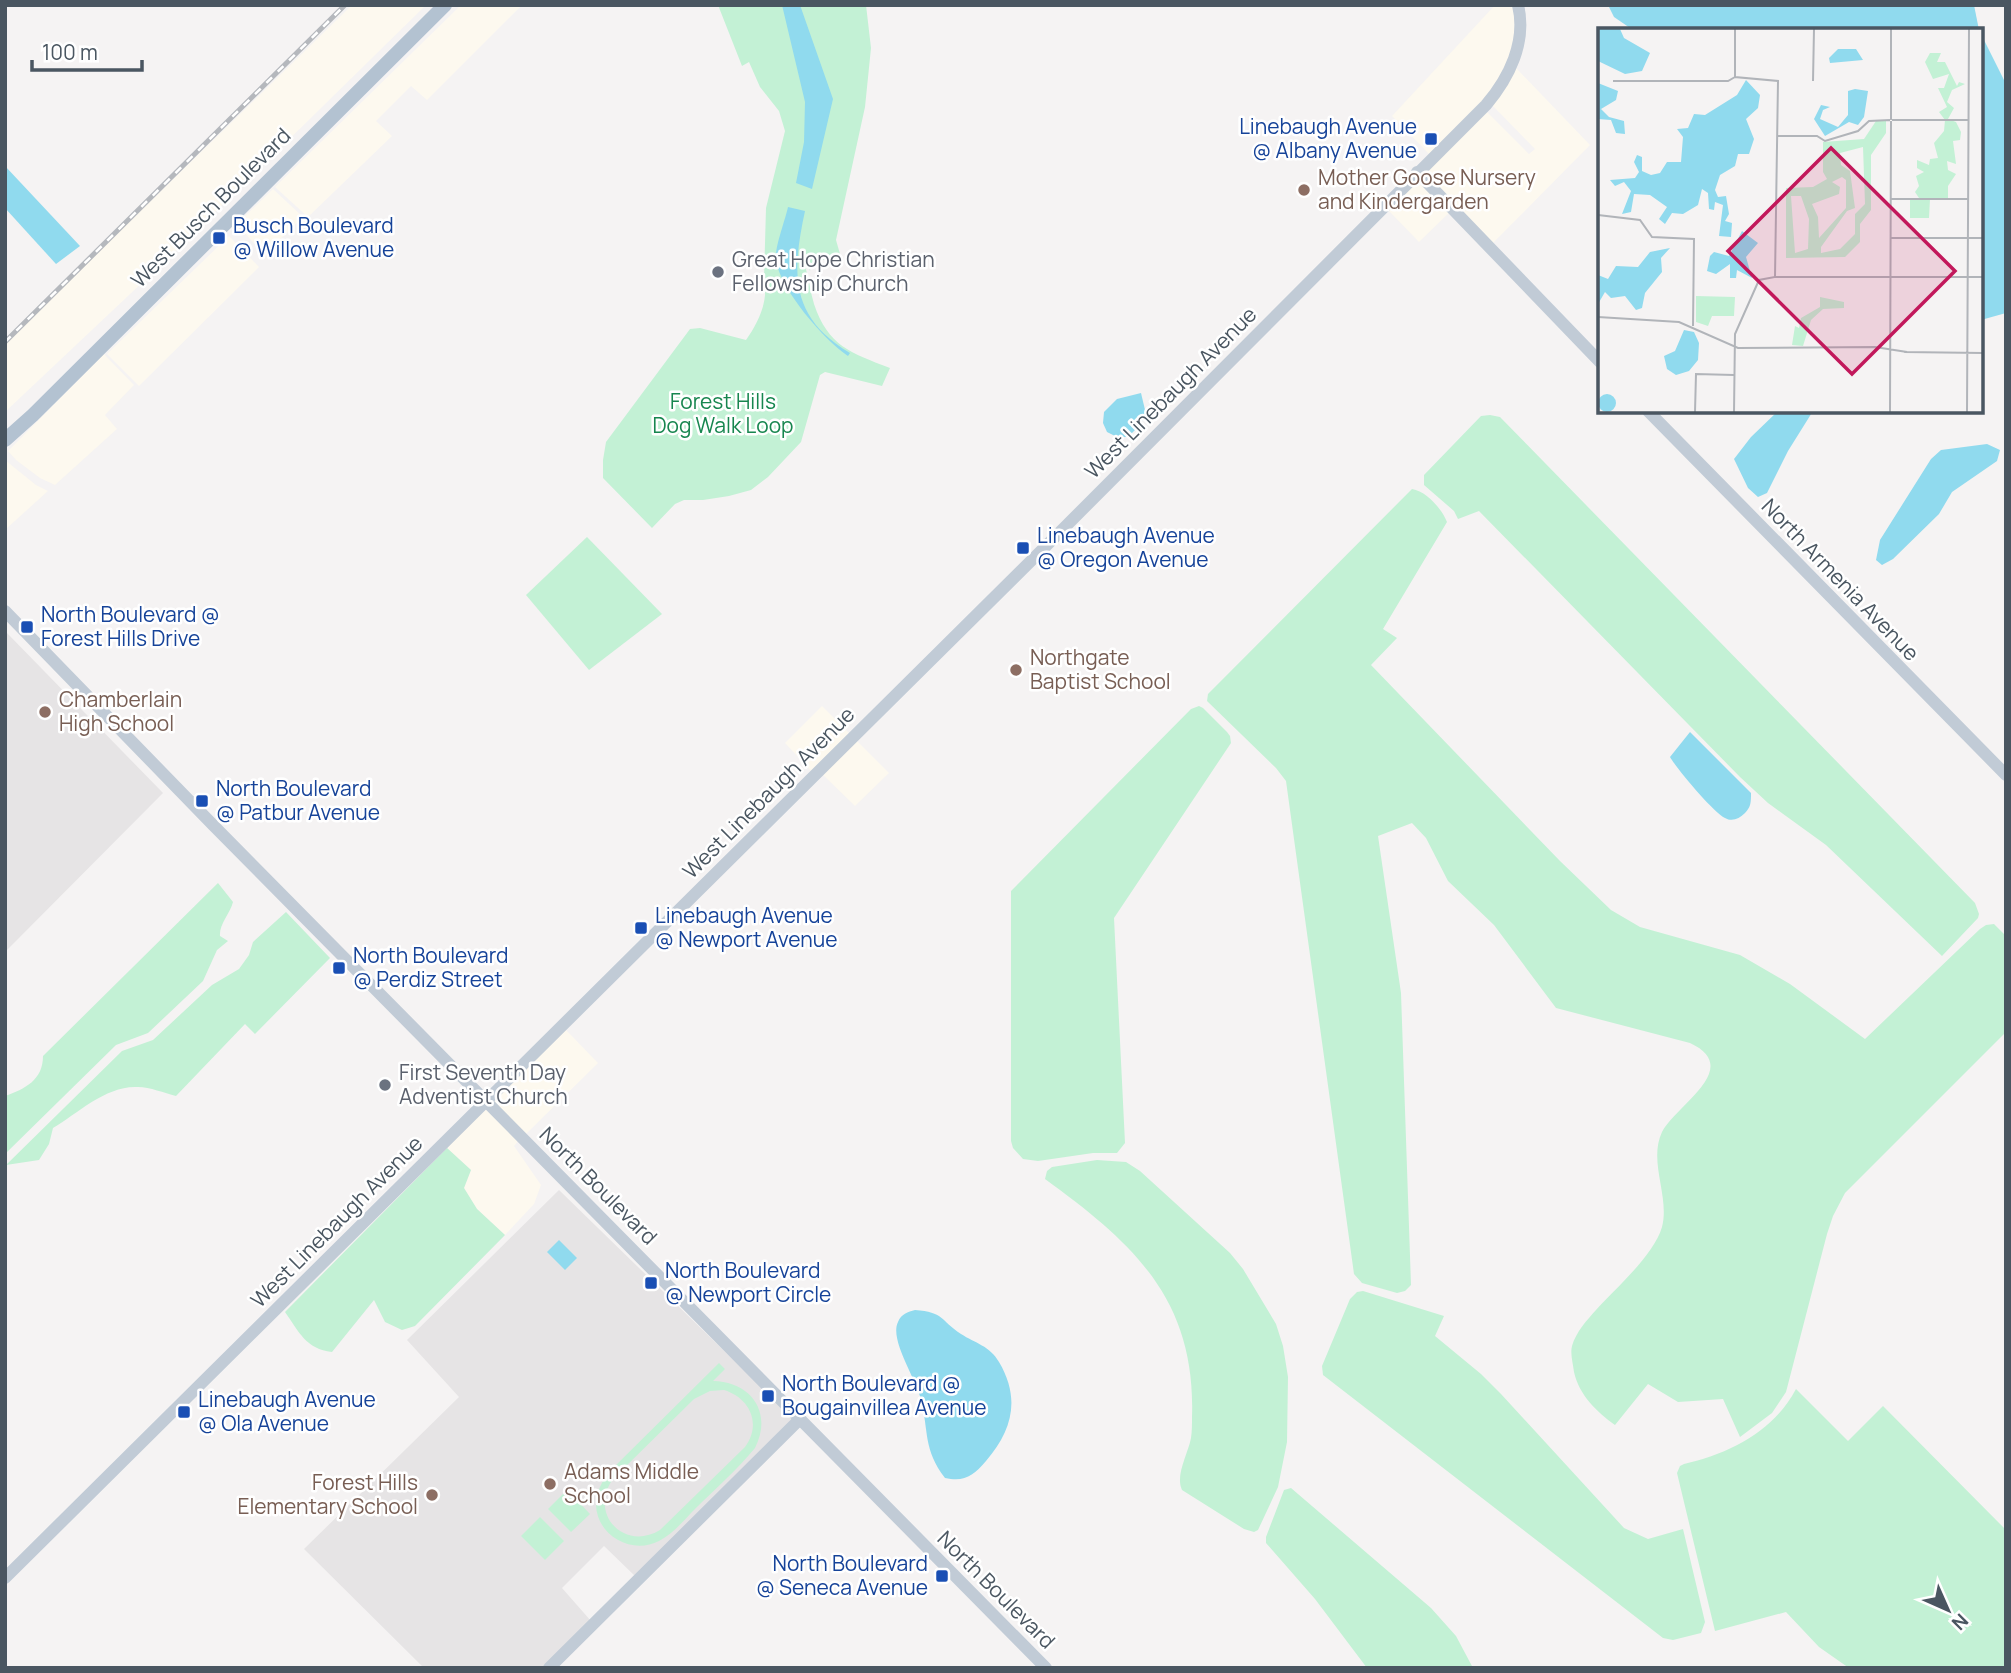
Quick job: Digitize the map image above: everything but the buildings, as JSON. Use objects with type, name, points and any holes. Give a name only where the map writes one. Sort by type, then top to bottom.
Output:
[{"type":"main road","name":"West Busch Boulevard","points":[[5,440],[445,5]]},
{"type":"street","name":"West Linebaugh Avenue","points":[[5,1578],[1048,544],[1486,105],[1514,62],[1519,8]]},
{"type":"street","points":[[1417,172],[1598,360]]},
{"type":"street","name":"North Armenia Avenue","points":[[1650,413],[2006,775]]},
{"type":"street","name":"North Boulevard","points":[[5,611],[194,806],[1046,1668]]},
{"type":"street","points":[[549,1668],[800,1419]]},
{"type":"shaded area","points":[[352,5],[426,5],[164,262],[5,412],[5,343]]},
{"type":"shaded area","points":[[461,5],[522,5],[427,100],[411,86],[376,121],[392,136],[308,217],[275,187]]},
{"type":"shaded area","points":[[1495,5],[1514,5],[1516,29],[1510,60],[1483,102],[1429,154],[1392,116]]},
{"type":"shaded area","points":[[1516,68],[1590,145],[1491,245],[1422,173],[1486,111],[1529,154],[1535,149],[1492,105]]},
{"type":"shaded area","points":[[1417,178],[1450,212],[1419,242],[1387,209]]},
{"type":"shaded area","points":[[273,189],[303,217],[264,255],[237,224]]},
{"type":"shaded area","points":[[229,236],[259,267],[139,386],[107,354]]},
{"type":"shaded area","points":[[104,354],[134,385],[105,415],[117,429],[55,485],[40,478],[8,451]]},
{"type":"shaded area","points":[[5,460],[36,485],[48,491],[5,530]]},
{"type":"shaded area","name":"Chamberlain High School","points":[[5,631],[163,793],[5,952]]},
{"type":"shaded area","points":[[822,706],[850,734],[812,772],[785,743]]},
{"type":"shaded area","points":[[856,740],[889,773],[855,806],[822,774]]},
{"type":"shaded area","points":[[565,1029],[598,1063],[525,1135],[492,1101]]},
{"type":"shaded area","points":[[486,1107],[519,1140],[514,1146],[541,1185],[534,1204],[505,1235],[477,1209],[464,1188],[471,1170],[447,1148]]},
{"type":"shaded area","name":"Adams Middle School","points":[[559,1190],[792,1417],[792,1422],[636,1577],[604,1546],[562,1588],[591,1621],[544,1668],[424,1668],[304,1549],[459,1397],[407,1340]]},
{"type":"green space","name":"Forest Hills Dog Walk Loop","points":[[718,5],[866,5],[871,48],[865,107],[836,240],[840,254],[811,264],[810,271],[808,265],[805,266],[814,304],[826,330],[853,352],[890,368],[882,386],[825,372],[820,375],[801,442],[768,477],[751,490],[703,500],[684,500],[675,504],[652,528],[603,478],[606,442],[690,329],[700,328],[746,340],[764,303],[766,208],[785,131],[779,111],[760,87],[749,62],[742,66]]},
{"type":"green space","points":[[1481,416],[1500,417],[1975,903],[1978,918],[1942,956],[1826,845],[1768,803],[1740,777],[1479,511],[1458,519],[1454,511],[1424,485],[1424,475]]},
{"type":"green space","points":[[1412,489],[1433,501],[1447,522],[1383,629],[1397,638],[1371,665],[1560,861],[1611,910],[1640,927],[1740,955],[1790,984],[1865,1039],[1980,929],[1994,924],[2006,936],[2006,1032],[1845,1193],[1827,1234],[1786,1392],[1772,1413],[1740,1437],[1723,1399],[1678,1402],[1648,1384],[1615,1425],[1595,1409],[1584,1395],[1576,1380],[1571,1355],[1574,1341],[1582,1326],[1643,1260],[1658,1238],[1664,1215],[1658,1143],[1669,1121],[1702,1087],[1709,1075],[1710,1064],[1705,1053],[1690,1043],[1556,1008],[1494,925],[1448,881],[1426,838],[1412,823],[1378,836],[1401,993],[1411,1285],[1405,1291],[1397,1293],[1362,1283],[1354,1274],[1286,781],[1207,701],[1208,694]]},
{"type":"green space","points":[[587,537],[662,614],[589,670],[526,595]]},
{"type":"green space","points":[[1199,706],[1227,732],[1231,743],[1114,918],[1125,1143],[1117,1153],[1093,1153],[1038,1161],[1023,1159],[1013,1148],[1011,1141],[1011,891],[1191,709]]},
{"type":"green space","points":[[218,883],[233,902],[220,932],[220,936],[228,941],[217,950],[203,981],[148,1033],[116,1045],[5,1154],[5,1096],[32,1082],[40,1071],[43,1056]]},
{"type":"green space","points":[[286,912],[330,958],[255,1034],[245,1024],[176,1096],[143,1087],[115,1090],[93,1101],[53,1128],[49,1144],[39,1160],[6,1165],[122,1051],[153,1040],[212,985],[239,969],[249,955],[253,942]]},
{"type":"green space","points":[[447,1148],[471,1170],[464,1188],[477,1209],[505,1235],[415,1326],[402,1330],[385,1322],[374,1300],[332,1352],[309,1343],[285,1312]]},
{"type":"green space","points":[[1097,1160],[1126,1162],[1140,1171],[1230,1253],[1243,1269],[1276,1324],[1288,1377],[1287,1442],[1278,1487],[1258,1530],[1254,1532],[1244,1529],[1182,1490],[1181,1471],[1192,1433],[1190,1376],[1183,1339],[1170,1307],[1153,1278],[1131,1251],[1106,1227],[1045,1179],[1047,1171],[1052,1167]]},
{"type":"green space","points":[[1363,1291],[1444,1316],[1435,1336],[1501,1394],[1624,1528],[1648,1539],[1683,1529],[1705,1622],[1701,1633],[1673,1640],[1663,1638],[1323,1375],[1322,1366],[1350,1299],[1357,1292]]},
{"type":"green space","points":[[719,1363],[725,1369],[713,1381],[738,1387],[748,1393],[760,1411],[760,1435],[755,1448],[669,1535],[649,1545],[627,1544],[609,1534],[602,1526],[596,1500],[610,1471]],"holes":[[[724,1390],[747,1405],[753,1421],[753,1430],[745,1447],[660,1530],[647,1536],[634,1536],[614,1526],[607,1516],[605,1504],[606,1492],[613,1479],[694,1399],[710,1391]]]},
{"type":"green space","points":[[1796,1389],[1848,1441],[1883,1406],[2006,1530],[2006,1668],[1849,1668],[1819,1647],[1786,1612],[1715,1631],[1677,1473],[1680,1466],[1734,1447],[1763,1429]]},
{"type":"green space","points":[[1291,1488],[1431,1608],[1456,1636],[1473,1668],[1367,1668],[1315,1599],[1266,1543],[1284,1490]]},
{"type":"green space","points":[[567,1490],[590,1514],[571,1532],[548,1509]]},
{"type":"green space","points":[[540,1517],[564,1541],[545,1560],[521,1536]]},
{"type":"water","points":[[782,5],[800,5],[833,99],[812,189],[796,183],[804,142],[805,102]]},
{"type":"water","points":[[1608,5],[1974,5],[1979,28],[1630,28],[1614,17]]},
{"type":"water","points":[[1983,38],[2006,84],[2006,313],[1983,319]]},
{"type":"water","points":[[5,166],[80,246],[56,264],[5,208]]},
{"type":"water","points":[[788,207],[805,211],[797,273],[806,308],[815,324],[850,353],[848,356],[827,338],[805,313],[780,273],[776,261],[777,249]]},
{"type":"water","points":[[1141,393],[1146,414],[1139,426],[1128,437],[1117,437],[1107,432],[1103,423],[1104,412],[1117,399]]},
{"type":"water","points":[[1776,413],[1812,413],[1788,451],[1767,493],[1758,497],[1748,488],[1734,459],[1751,437]]},
{"type":"water","points":[[1987,444],[2000,450],[1997,461],[1952,492],[1939,514],[1893,559],[1882,565],[1876,560],[1880,540],[1931,459],[1941,450]]},
{"type":"water","points":[[1690,732],[1751,793],[1750,806],[1740,817],[1730,820],[1712,808],[1670,757]]},
{"type":"water","points":[[559,1240],[577,1258],[565,1270],[547,1252]]},
{"type":"water","points":[[915,1310],[937,1315],[961,1334],[991,1352],[999,1362],[1010,1389],[1010,1414],[1002,1438],[981,1466],[973,1474],[963,1478],[945,1478],[933,1458],[918,1392],[897,1339],[899,1319]]},
{"type":"railway","points":[[5,342],[345,5]]},
{"type":"place","name":"Linebaugh Avenue @ Albany Avenue","points":[[1431,139]]},
{"type":"place","name":"Mother Goose Nursery and Kindergarden","points":[[1304,190]]},
{"type":"place","name":"Busch Boulevard @ Willow Avenue","points":[[219,238]]},
{"type":"place","name":"Great Hope Christian Fellowship Church","points":[[718,272]]},
{"type":"place","name":"Linebaugh Avenue @ Oregon Avenue","points":[[1023,548]]},
{"type":"place","name":"North Boulevard @ Forest Hills Drive","points":[[27,627]]},
{"type":"place","name":"Northgate Baptist School","points":[[1016,670]]},
{"type":"place","name":"Chamberlain High School","points":[[45,712]]},
{"type":"place","name":"North Boulevard @ Patbur Avenue","points":[[202,801]]},
{"type":"place","name":"Linebaugh Avenue @ Newport Avenue","points":[[641,928]]},
{"type":"place","name":"North Boulevard @ Perdiz Street","points":[[339,968]]},
{"type":"place","name":"First Seventh Day Adventist Church","points":[[385,1085]]},
{"type":"place","name":"North Boulevard @ Newport Circle","points":[[651,1283]]},
{"type":"place","name":"North Boulevard @ Bougainvillea Avenue","points":[[768,1396]]},
{"type":"place","name":"Linebaugh Avenue @ Ola Avenue","points":[[184,1412]]},
{"type":"place","name":"Adams Middle School","points":[[550,1484]]},
{"type":"place","name":"Forest Hills Elementary School","points":[[432,1495]]},
{"type":"place","name":"North Boulevard @ Seneca Avenue","points":[[942,1576]]}]
